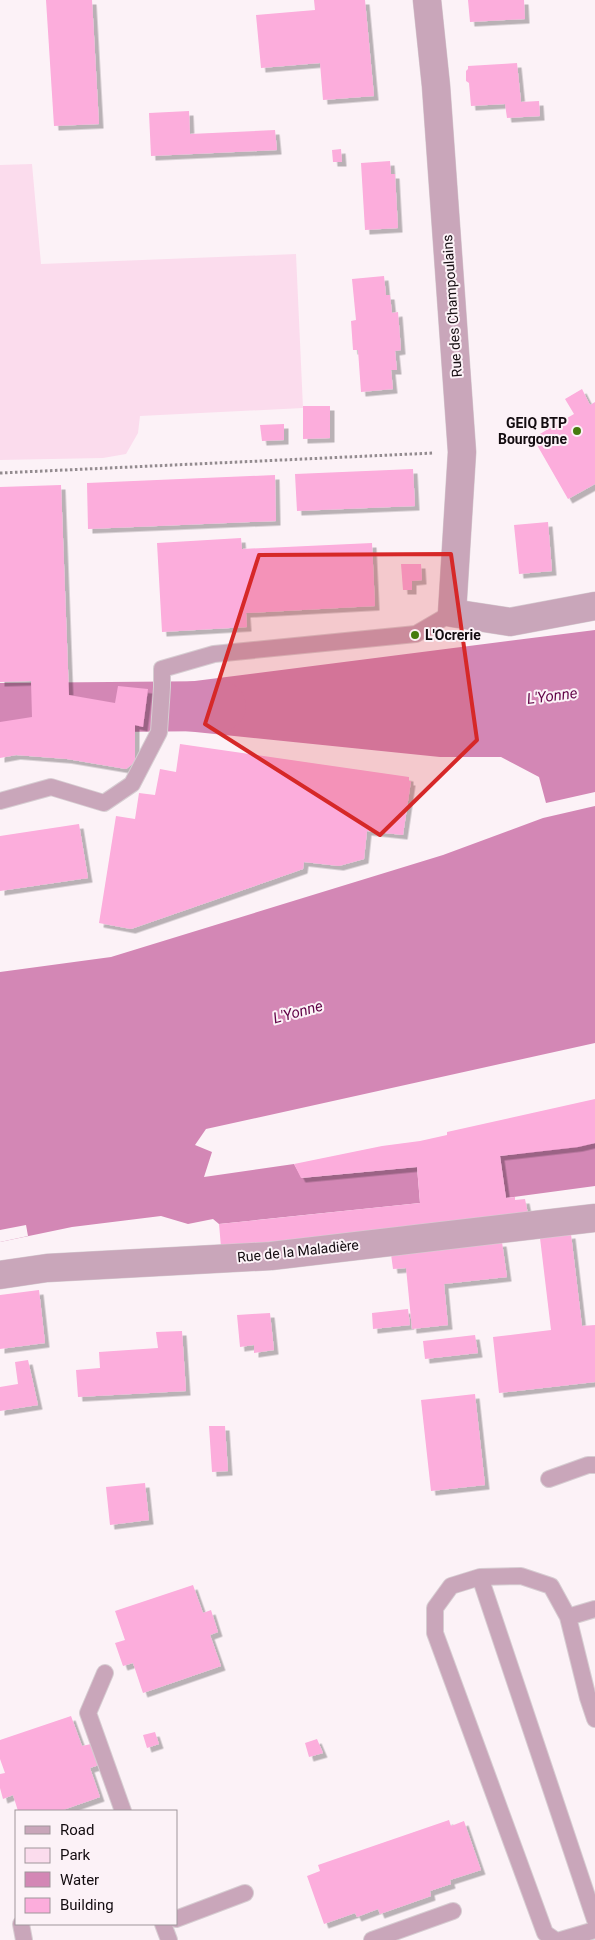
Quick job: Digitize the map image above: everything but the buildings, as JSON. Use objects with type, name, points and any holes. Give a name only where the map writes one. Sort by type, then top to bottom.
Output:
[{"type":"street","name":"Rue des Champoulains","points":[[427,0],[436,86],[462,452],[452,613]]},
{"type":"street","points":[[452,613],[510,622],[595,606]]},
{"type":"street","name":"Rue de la Maladière","points":[[0,1275],[47,1268],[271,1256],[595,1218]]},
{"type":"lane","points":[[0,801],[52,787],[104,803],[132,784],[159,732],[162,669],[214,654],[416,634],[452,613]]},
{"type":"lane","points":[[549,1479],[588,1465],[595,1465]]},
{"type":"lane","points":[[555,1940],[545,1933],[435,1633],[435,1608],[451,1586],[480,1577],[521,1576],[551,1586],[568,1617],[595,1719]]},
{"type":"lane","points":[[480,1577],[595,1920]]},
{"type":"lane","points":[[568,1617],[595,1609]]},
{"type":"lane","points":[[105,1674],[88,1713],[123,1810]]},
{"type":"lane","points":[[178,1918],[245,1893]]},
{"type":"lane","points":[[372,1940],[453,1912]]},
{"type":"lane","points":[[21,1925],[24,1940]]},
{"type":"lane","points":[[163,1925],[168,1940]]},
{"type":"lane","points":[[561,1940],[595,1930]]},
{"type":"path","points":[[0,473],[423,454]]},
{"type":"highlighted area","points":[[451,554],[477,740],[380,835],[205,724],[259,555]]},
{"type":"green space","points":[[32,164],[41,264],[296,254],[303,408],[140,416],[138,433],[126,454],[103,458],[0,460],[0,165]]},
{"type":"water","points":[[595,630],[595,792],[546,803],[539,777],[501,757],[440,757],[166,729],[171,684]]},
{"type":"water","points":[[595,806],[595,1043],[206,1129],[195,1145],[212,1152],[204,1177],[294,1164],[302,1178],[417,1167],[420,1203],[219,1224],[213,1219],[188,1224],[161,1216],[72,1227],[0,1242],[0,972],[111,957],[443,855],[543,818]]},
{"type":"water","points":[[595,1143],[595,1186],[506,1198],[500,1156]]},
{"type":"pier","points":[[26,1225],[28,1236],[0,1242],[0,1230]]},
{"type":"waterway","name":"L'Yonne","points":[[0,708],[221,706]]},
{"type":"place","name":"GEIQ BTP Bourgogne","points":[[577,431]]},
{"type":"place","name":"L'Ocrerie","points":[[415,635]]}]
